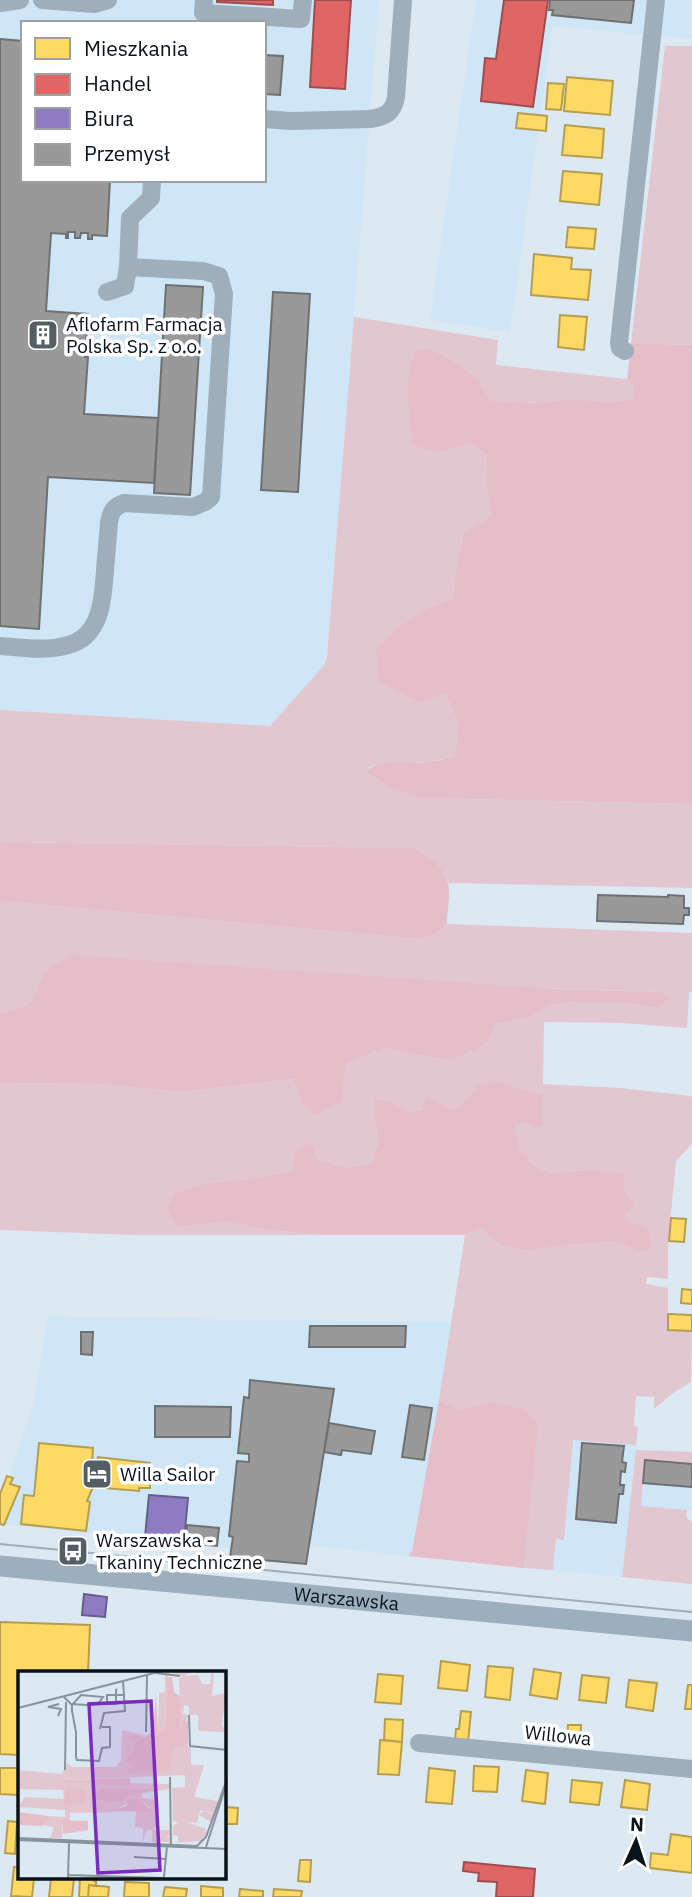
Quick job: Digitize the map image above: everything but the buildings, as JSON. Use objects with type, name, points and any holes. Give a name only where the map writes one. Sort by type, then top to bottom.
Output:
[{"type":"main road","name":"Warszawska","points":[[0,1566],[692,1631]]},
{"type":"street","points":[[0,3],[20,0]]},
{"type":"street","points":[[42,0],[94,4],[108,0]]},
{"type":"street","points":[[204,0],[204,13],[301,19],[303,0]]},
{"type":"street","points":[[266,119],[370,119],[389,113],[395,106],[403,0]]},
{"type":"street","points":[[625,351],[620,348],[619,343],[656,0]]},
{"type":"street","points":[[107,292],[125,285],[130,218],[151,198],[152,182]]},
{"type":"street","points":[[0,646],[60,648],[75,643],[89,633],[102,607],[109,522],[111,512],[116,506],[124,503],[193,507],[211,497],[224,294],[219,276],[202,271],[128,267]]},
{"type":"street","name":"Willowa","points":[[419,1743],[692,1769]]},
{"type":"shaded area","points":[[0,0],[379,0],[327,657],[324,665],[269,726],[0,710]]},
{"type":"shaded area","points":[[476,0],[692,0],[692,39],[553,26],[510,332],[430,320]]},
{"type":"shaded area","points":[[665,46],[692,46],[692,345],[631,343]]},
{"type":"shaded area","points":[[354,317],[498,340],[496,365],[627,379],[633,387],[632,399],[610,402],[573,399],[540,403],[492,401],[478,380],[438,453],[471,443],[487,456],[486,486],[492,516],[464,531],[453,598],[426,609],[445,694],[458,723],[455,756],[429,762],[371,766],[366,772],[419,798],[692,804],[692,888],[449,883],[444,873],[411,848],[0,842],[0,710],[270,726],[324,665],[327,657]]},
{"type":"shaded area","points":[[631,343],[692,345],[692,804],[419,798],[390,787],[366,772],[378,764],[430,762],[455,756],[458,723],[445,694],[420,702],[379,680],[376,650],[401,626],[426,609],[453,598],[464,531],[492,516],[486,486],[487,456],[471,443],[438,453],[413,445],[408,385],[416,351],[428,349],[452,360],[478,380],[492,401],[540,403],[573,399],[610,402],[632,399],[633,387],[627,379]]},
{"type":"shaded area","points":[[0,842],[411,848],[434,861],[446,877],[449,893],[447,924],[437,934],[419,939],[0,901]]},
{"type":"shaded area","points":[[0,901],[419,939],[437,934],[447,924],[692,933],[692,992],[689,992],[687,1028],[623,1023],[544,1022],[543,1084],[620,1088],[692,1098],[692,1144],[676,1161],[668,1246],[668,1279],[647,1277],[646,1284],[668,1288],[668,1330],[692,1331],[691,1382],[654,1409],[654,1397],[636,1396],[636,1445],[573,1440],[564,1540],[556,1539],[553,1570],[524,1568],[537,1422],[490,1402],[459,1410],[439,1400],[465,1235],[480,1228],[500,1246],[528,1251],[614,1242],[640,1251],[626,1213],[634,1205],[624,1188],[589,1170],[551,1173],[534,1166],[520,1149],[515,1124],[524,1122],[534,1128],[543,1095],[477,1086],[463,1102],[451,1110],[436,1101],[411,1114],[392,1102],[375,1098],[378,1142],[371,1164],[346,1168],[318,1159],[312,1143],[292,1171],[207,1183],[175,1192],[177,1227],[228,1222],[267,1230],[326,1235],[135,1235],[0,1230],[0,1083],[97,1084],[183,1092],[293,1079],[301,1102],[342,1101],[346,1064],[384,1048],[451,1061],[486,1045],[496,1024],[531,1017],[549,1005],[616,1002],[657,1008],[662,992],[44,972],[30,1004],[0,1014]]},
{"type":"shaded area","points":[[71,955],[558,989],[662,992],[668,1000],[657,1008],[616,1002],[549,1005],[531,1017],[496,1024],[486,1045],[451,1061],[384,1048],[346,1064],[342,1101],[315,1115],[301,1102],[293,1079],[183,1092],[97,1084],[0,1083],[0,1014],[30,1004],[44,972]]},
{"type":"shaded area","points":[[498,1082],[543,1095],[543,1126],[534,1128],[524,1122],[515,1124],[520,1149],[534,1166],[551,1173],[589,1170],[625,1174],[624,1188],[635,1206],[626,1213],[627,1220],[647,1228],[652,1249],[640,1251],[614,1242],[528,1251],[500,1246],[480,1228],[465,1235],[326,1235],[267,1230],[228,1222],[177,1227],[167,1209],[175,1192],[207,1183],[292,1171],[295,1150],[312,1143],[318,1159],[346,1168],[371,1164],[378,1142],[374,1098],[392,1102],[411,1113],[422,1109],[426,1098],[451,1110],[463,1102],[477,1086]]},
{"type":"shaded area","points":[[48,1316],[451,1322],[412,1551],[408,1556],[309,1545],[306,1564],[230,1557],[231,1548],[0,1524],[0,1505],[33,1407]]},
{"type":"shaded area","points":[[439,1400],[459,1410],[490,1402],[523,1409],[538,1422],[524,1568],[408,1556],[412,1551]]},
{"type":"shaded area","points":[[538,1422],[638,1427],[636,1450],[692,1452],[692,1510],[630,1506],[622,1577],[524,1568]]},
{"type":"shaded area","points":[[636,1450],[692,1452],[692,1464],[645,1460],[641,1506],[687,1510],[687,1518],[692,1522],[692,1584],[622,1577]]},
{"type":"tram line","points":[[0,1544],[692,1612]]},
{"type":"place","name":"Aflofarm Farmacja Polska Sp. z o.o.","points":[[43,335]]},
{"type":"place","name":"Willa Sailor","points":[[97,1474]]},
{"type":"place","name":"Warszawska - Tkaniny Techniczne","points":[[73,1551]]}]
